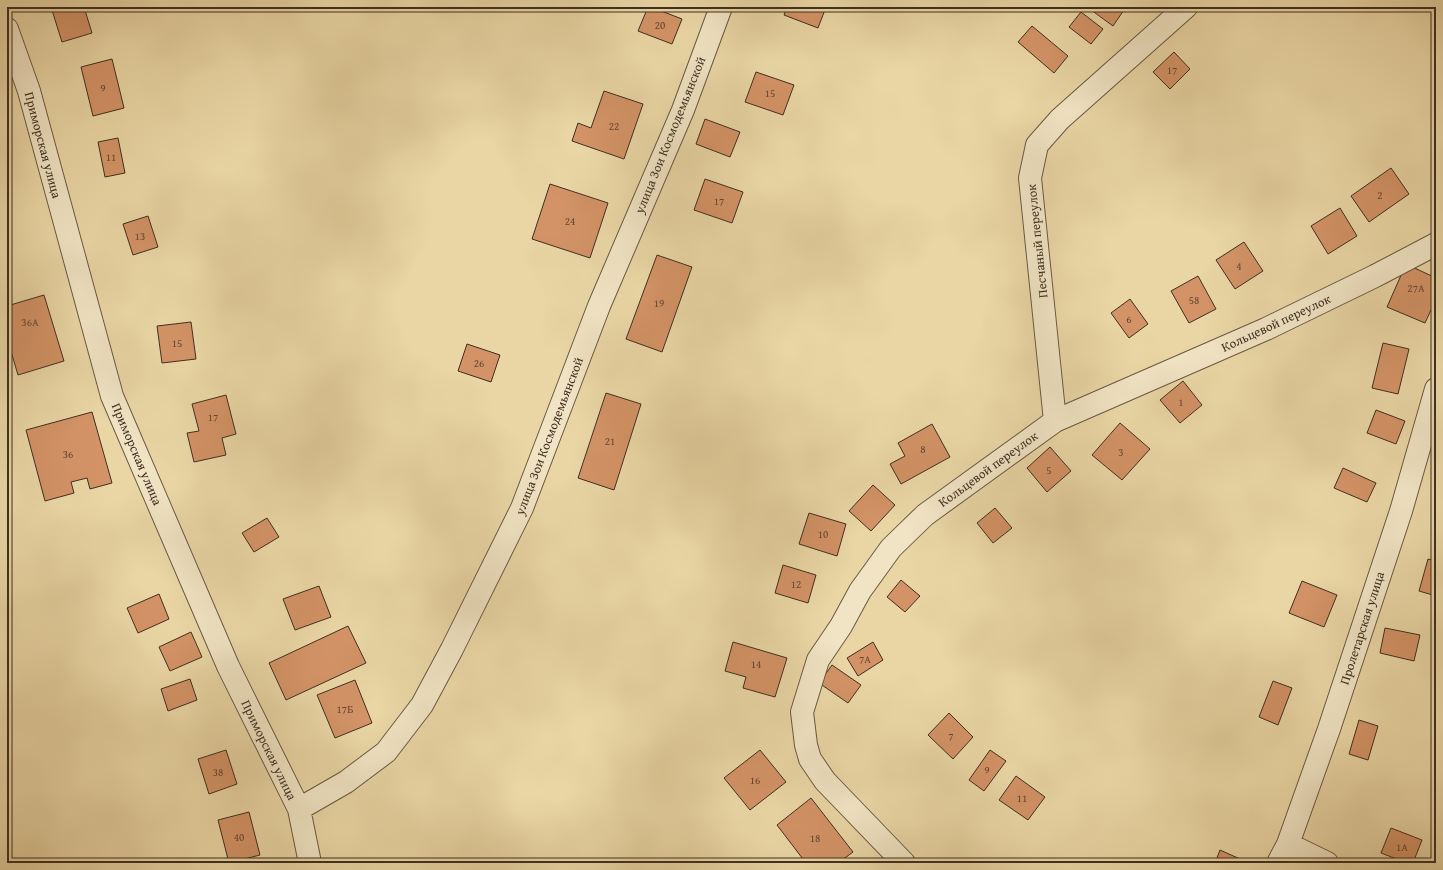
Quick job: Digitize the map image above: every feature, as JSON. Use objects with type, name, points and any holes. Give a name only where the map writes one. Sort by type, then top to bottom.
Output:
[{"type":"street","name":"улица Зои Космодемьянской","points":[[299,809],[346,782],[386,752],[422,705],[452,649],[522,508],[599,306],[683,110],[722,7]]},
{"type":"street","name":"Песчаный переулок","points":[[1055,421],[1030,178],[1037,145],[1060,119],[1186,7]]},
{"type":"street","name":"Приморская улица","points":[[7,29],[29,91],[112,396],[228,666],[299,809],[310,863]]},
{"type":"street","name":"Кольцевой переулок","points":[[904,863],[825,781],[810,759],[806,745],[802,712],[818,660],[842,626],[860,591],[891,548],[924,515],[1055,421],[1266,329],[1375,276],[1436,244]]},
{"type":"street","name":"Пролетарская улица","points":[[1278,863],[1288,844],[1329,729],[1402,511],[1436,389]]},
{"type":"street","points":[[1288,844],[1327,863]]},
{"type":"building","points":[[51,7],[84,7],[92,33],[62,42]]},
{"type":"building","points":[[648,7],[682,19],[672,44],[638,31]]},
{"type":"building","points":[[787,7],[826,7],[818,28],[784,15]]},
{"type":"building","points":[[1087,7],[1126,7],[1113,26]]},
{"type":"building","points":[[1081,12],[1103,29],[1091,44],[1069,27]]},
{"type":"building","points":[[1032,26],[1068,56],[1054,73],[1018,42]]},
{"type":"building","points":[[1174,52],[1190,69],[1170,89],[1153,72]]},
{"type":"building","points":[[112,59],[124,108],[93,116],[81,67]]},
{"type":"building","points":[[756,72],[794,85],[783,115],[745,102]]},
{"type":"building","points":[[604,91],[643,104],[624,159],[572,141],[578,123],[591,128]]},
{"type":"building","points":[[705,119],[740,132],[730,157],[696,144]]},
{"type":"building","points":[[118,138],[125,173],[105,177],[98,142]]},
{"type":"building","points":[[1391,168],[1409,194],[1369,222],[1351,196]]},
{"type":"building","points":[[705,179],[743,192],[732,223],[694,210]]},
{"type":"building","points":[[550,184],[608,203],[590,258],[532,239]]},
{"type":"building","points":[[1340,208],[1357,236],[1328,254],[1311,226]]},
{"type":"building","points":[[148,216],[158,247],[133,255],[123,224]]},
{"type":"building","points":[[1244,242],[1263,271],[1235,289],[1216,260]]},
{"type":"building","points":[[657,255],[692,267],[662,352],[626,339]]},
{"type":"building","points":[[1406,264],[1436,278],[1436,299],[1425,323],[1387,307]]},
{"type":"building","points":[[1198,276],[1216,309],[1189,323],[1171,291]]},
{"type":"building","points":[[44,295],[64,361],[18,375],[7,338],[7,306]]},
{"type":"building","points":[[1130,299],[1148,324],[1129,338],[1111,313]]},
{"type":"building","points":[[191,322],[196,359],[162,363],[157,326]]},
{"type":"building","points":[[1383,343],[1409,349],[1398,394],[1372,388]]},
{"type":"building","points":[[467,344],[500,355],[491,382],[458,371]]},
{"type":"building","points":[[1183,381],[1202,405],[1180,423],[1160,400]]},
{"type":"building","points":[[606,393],[641,404],[614,490],[578,478]]},
{"type":"building","points":[[226,395],[236,434],[222,438],[226,455],[194,462],[187,433],[199,431],[192,404]]},
{"type":"building","points":[[1376,410],[1405,421],[1396,444],[1367,433]]},
{"type":"building","points":[[92,412],[112,483],[90,489],[87,478],[71,482],[74,493],[45,501],[26,430]]},
{"type":"building","points":[[1120,423],[1150,449],[1122,480],[1092,455]]},
{"type":"building","points":[[932,424],[950,457],[901,484],[890,464],[905,456],[898,443]]},
{"type":"building","points":[[1050,447],[1071,471],[1047,492],[1027,468]]},
{"type":"building","points":[[1343,468],[1376,483],[1367,502],[1334,488]]},
{"type":"building","points":[[873,485],[895,505],[871,531],[849,511]]},
{"type":"building","points":[[995,508],[1012,528],[993,543],[977,523]]},
{"type":"building","points":[[809,513],[846,524],[837,556],[799,544]]},
{"type":"building","points":[[267,518],[279,537],[254,552],[242,533]]},
{"type":"building","points":[[1428,559],[1436,561],[1436,596],[1419,591]]},
{"type":"building","points":[[783,565],[816,575],[808,603],[775,593]]},
{"type":"building","points":[[901,580],[920,596],[905,612],[887,597]]},
{"type":"building","points":[[1302,581],[1337,595],[1324,627],[1289,613]]},
{"type":"building","points":[[319,586],[331,617],[295,630],[283,599]]},
{"type":"building","points":[[159,594],[169,619],[138,633],[127,608]]},
{"type":"building","points":[[348,626],[366,663],[286,700],[269,663]]},
{"type":"building","points":[[1385,628],[1420,635],[1414,661],[1380,653]]},
{"type":"building","points":[[191,632],[202,657],[170,671],[159,647]]},
{"type":"building","points":[[733,642],[787,658],[775,697],[743,688],[746,677],[725,671]]},
{"type":"building","points":[[873,642],[883,660],[858,676],[847,658]]},
{"type":"building","points":[[832,665],[861,685],[848,703],[819,683]]},
{"type":"building","points":[[190,679],[197,700],[168,711],[161,689]]},
{"type":"building","points":[[355,680],[372,723],[335,738],[317,695]]},
{"type":"building","points":[[1273,681],[1292,688],[1278,725],[1259,717]]},
{"type":"building","points":[[949,713],[973,737],[953,759],[928,735]]},
{"type":"building","points":[[1359,720],[1378,726],[1368,760],[1349,754]]},
{"type":"building","points":[[226,750],[237,784],[209,794],[198,759]]},
{"type":"building","points":[[760,750],[786,782],[750,810],[724,778]]},
{"type":"building","points":[[990,750],[1006,761],[984,791],[969,780]]},
{"type":"building","points":[[1016,776],[1045,797],[1028,820],[999,800]]},
{"type":"building","points":[[811,798],[853,852],[838,863],[806,863],[777,825]]},
{"type":"building","points":[[249,812],[260,855],[229,863],[218,820]]},
{"type":"building","points":[[1391,828],[1422,840],[1413,863],[1407,863],[1381,853]]},
{"type":"building","points":[[1220,850],[1249,863],[1215,863]]}]
